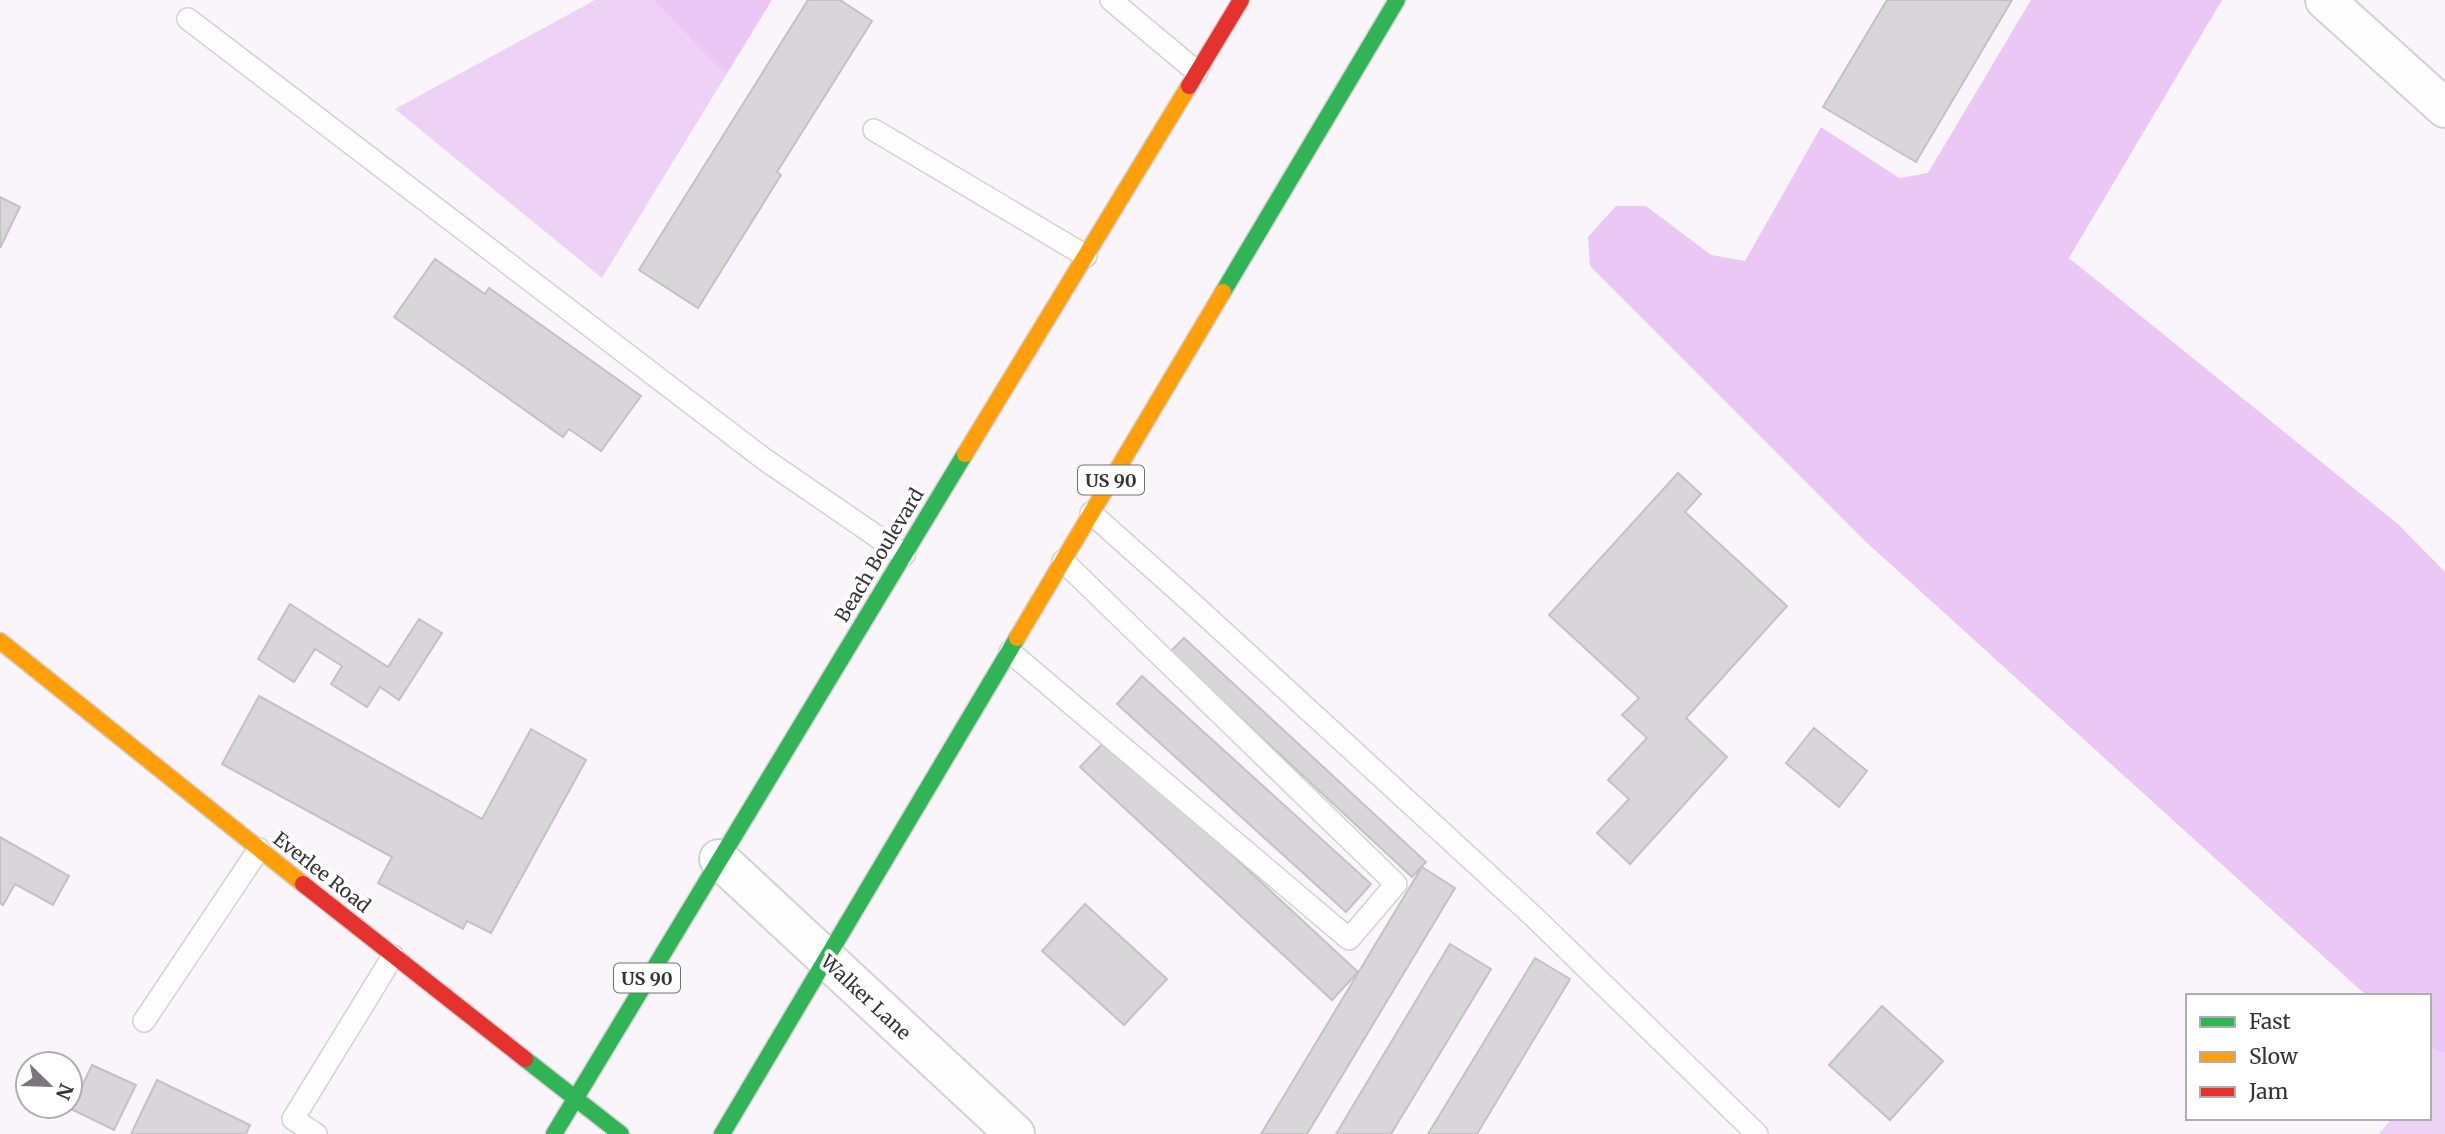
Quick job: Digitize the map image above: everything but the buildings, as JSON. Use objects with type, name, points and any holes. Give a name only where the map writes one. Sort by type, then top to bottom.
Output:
[{"type":"main road","name":"Beach Boulevard","points":[[554,1134],[1241,0]]},
{"type":"main road","name":"US 90","points":[[722,1134],[1396,0]]},
{"type":"main road","name":"Everlee Road","points":[[0,641],[393,956],[621,1134]]},
{"type":"street","points":[[2325,0],[2445,108]]},
{"type":"street","name":"Walker Lane","points":[[719,859],[1015,1134]]},
{"type":"lane","points":[[1111,0],[1197,72]]},
{"type":"lane","points":[[188,19],[753,450],[904,555]]},
{"type":"lane","points":[[874,130],[1086,256]]},
{"type":"lane","points":[[1091,513],[1194,604],[1533,916],[1757,1134]]},
{"type":"lane","points":[[1010,652],[1349,939],[1396,884],[1063,561]]},
{"type":"lane","points":[[144,1021],[259,849]]},
{"type":"lane","points":[[316,1134],[293,1119],[393,956]]},
{"type":"shaded area","points":[[595,0],[653,0],[726,75],[602,278],[395,109]]},
{"type":"shaded area","points":[[653,0],[772,0],[726,75]]},
{"type":"shaded area","points":[[2031,0],[2222,0],[2069,258],[2398,524],[2445,572],[2445,1054],[2431,1049],[2431,994],[2365,994],[1865,541],[1590,266],[1588,237],[1616,206],[1646,206],[1711,255],[1745,261],[1821,127],[1899,178],[1928,173]]},
{"type":"shaded area","points":[[2431,1049],[2445,1054],[2445,1134],[2379,1134],[2390,1120],[2431,1120]]},
{"type":"traffic: fast","points":[[1223,292],[1397,0]]},
{"type":"traffic: fast","points":[[554,1134],[965,454]]},
{"type":"traffic: fast","points":[[722,1134],[1017,638]]},
{"type":"traffic: fast","points":[[525,1059],[621,1134]]},
{"type":"traffic: slow","points":[[965,454],[1189,86]]},
{"type":"traffic: slow","points":[[1017,638],[1223,292]]},
{"type":"traffic: slow","points":[[0,641],[303,884]]},
{"type":"traffic: jam","points":[[1189,86],[1241,0]]},
{"type":"traffic: jam","points":[[303,884],[525,1059]]}]
